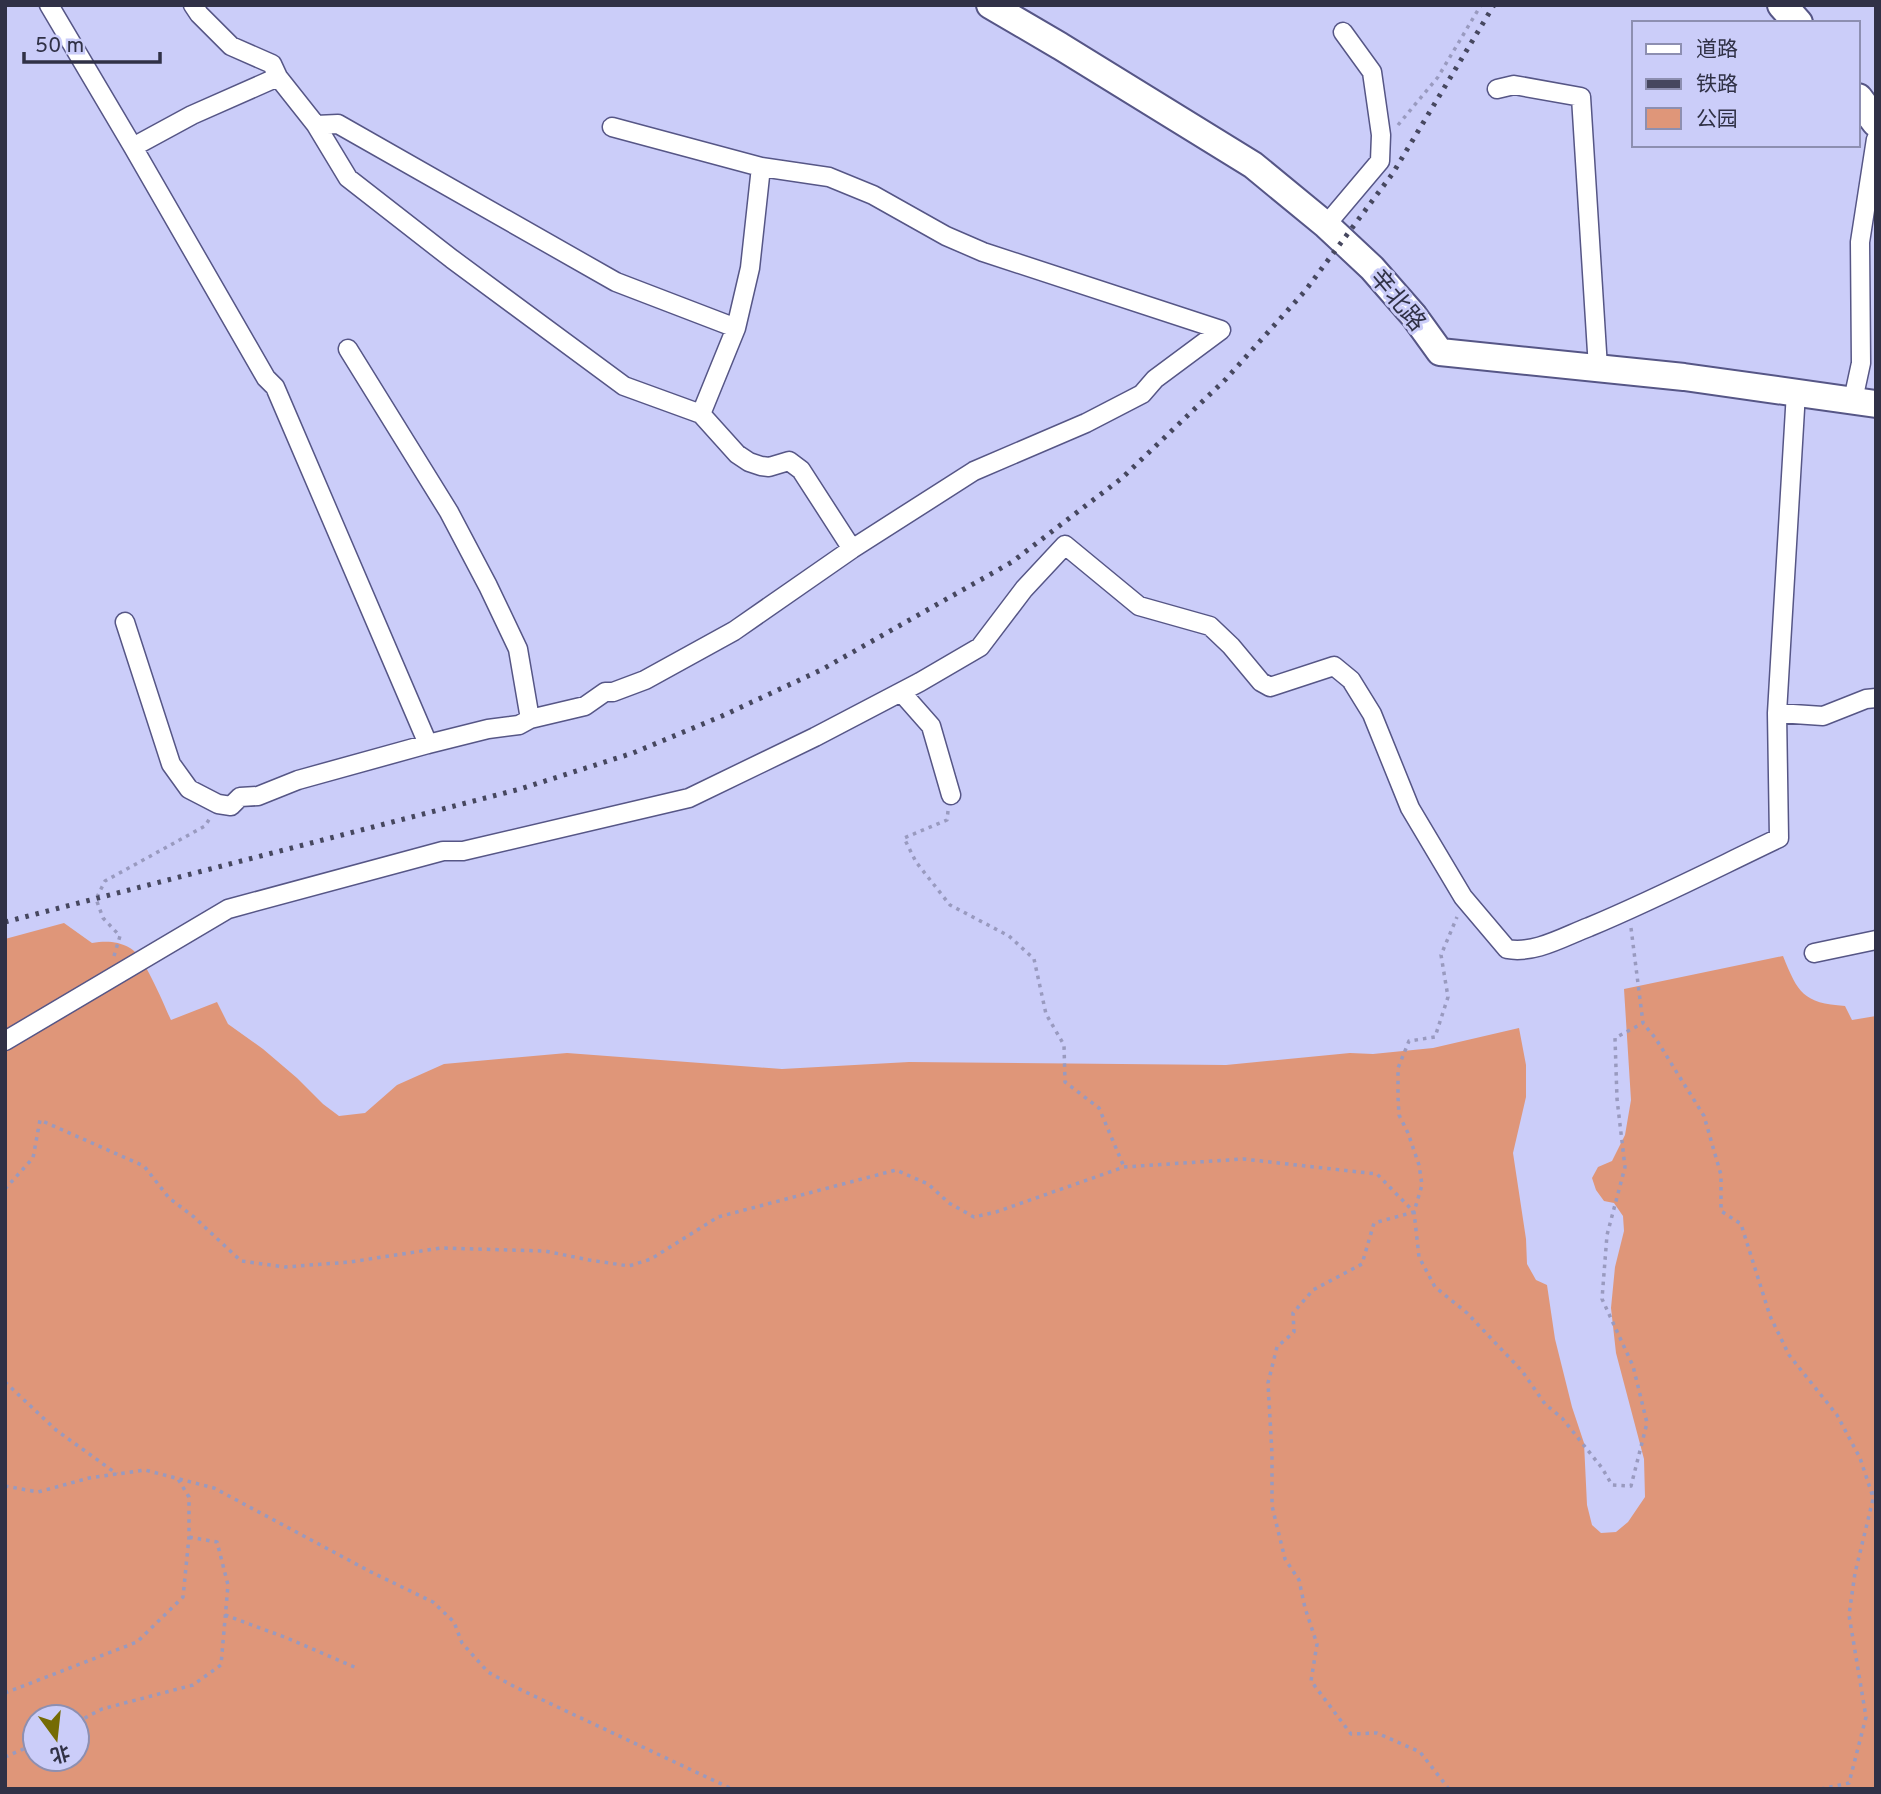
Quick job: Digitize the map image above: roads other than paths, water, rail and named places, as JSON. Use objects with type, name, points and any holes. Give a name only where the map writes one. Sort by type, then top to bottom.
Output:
[{"type":"main road","points":[[1782,5],[1796,21]]},
{"type":"main road","points":[[1860,101],[1876,122]]},
{"type":"street","points":[[49,5],[266,378],[275,387],[428,744]]},
{"type":"street","points":[[193,5],[231,46],[272,64],[278,77],[316,125],[348,178],[624,386],[701,414],[737,454],[749,462],[769,467],[789,461],[801,470],[852,549]]},
{"type":"street","name":"辛北路","points":[[990,5],[1015,14],[1253,166],[1326,225],[1387,284],[1440,352],[1684,377],[1865,402]]},
{"type":"street","points":[[1326,225],[1380,161],[1381,135],[1372,72],[1343,32]]},
{"type":"street","points":[[133,147],[192,115],[278,77]]},
{"type":"street","points":[[1497,89],[1514,85],[1581,97],[1598,368]]},
{"type":"street","points":[[316,125],[338,124],[616,282],[736,328]]},
{"type":"street","points":[[125,622],[171,764],[189,789],[218,804],[231,806],[240,797],[258,796],[298,780],[428,744],[488,729],[519,725],[530,719],[585,706],[605,692],[613,692],[645,680],[734,631],[852,549],[974,471],[1086,423],[1142,394],[1155,379],[1221,330],[983,252],[946,236],[873,195],[829,177],[761,167],[612,127]]},
{"type":"street","points":[[1865,402],[1861,363],[1860,242],[1876,139]]},
{"type":"street","points":[[701,414],[736,328],[750,268],[761,167]]},
{"type":"street","points":[[348,349],[449,512],[488,586],[518,649],[530,719]]},
{"type":"street","points":[[5,1041],[228,909],[443,851],[463,851],[689,798],[815,737],[980,648],[1024,589],[1065,545],[1139,606],[1209,626],[1231,646],[1261,682],[1270,687],[1334,666],[1351,680],[1372,714],[1410,807],[1464,897],[1507,949],[1519,951],[1538,947],[1629,910],[1779,838],[1777,713],[1796,392]]},
{"type":"street","points":[[901,692],[931,726],[951,795]]},
{"type":"street","points":[[1777,713],[1823,716],[1866,699],[1876,698]]},
{"type":"street","points":[[1814,953],[1876,940]]},
{"type":"railway","points":[[5,922],[520,789],[633,753],[821,670],[1012,562],[1122,478],[1226,379],[1305,291],[1393,173],[1494,5]]}]
